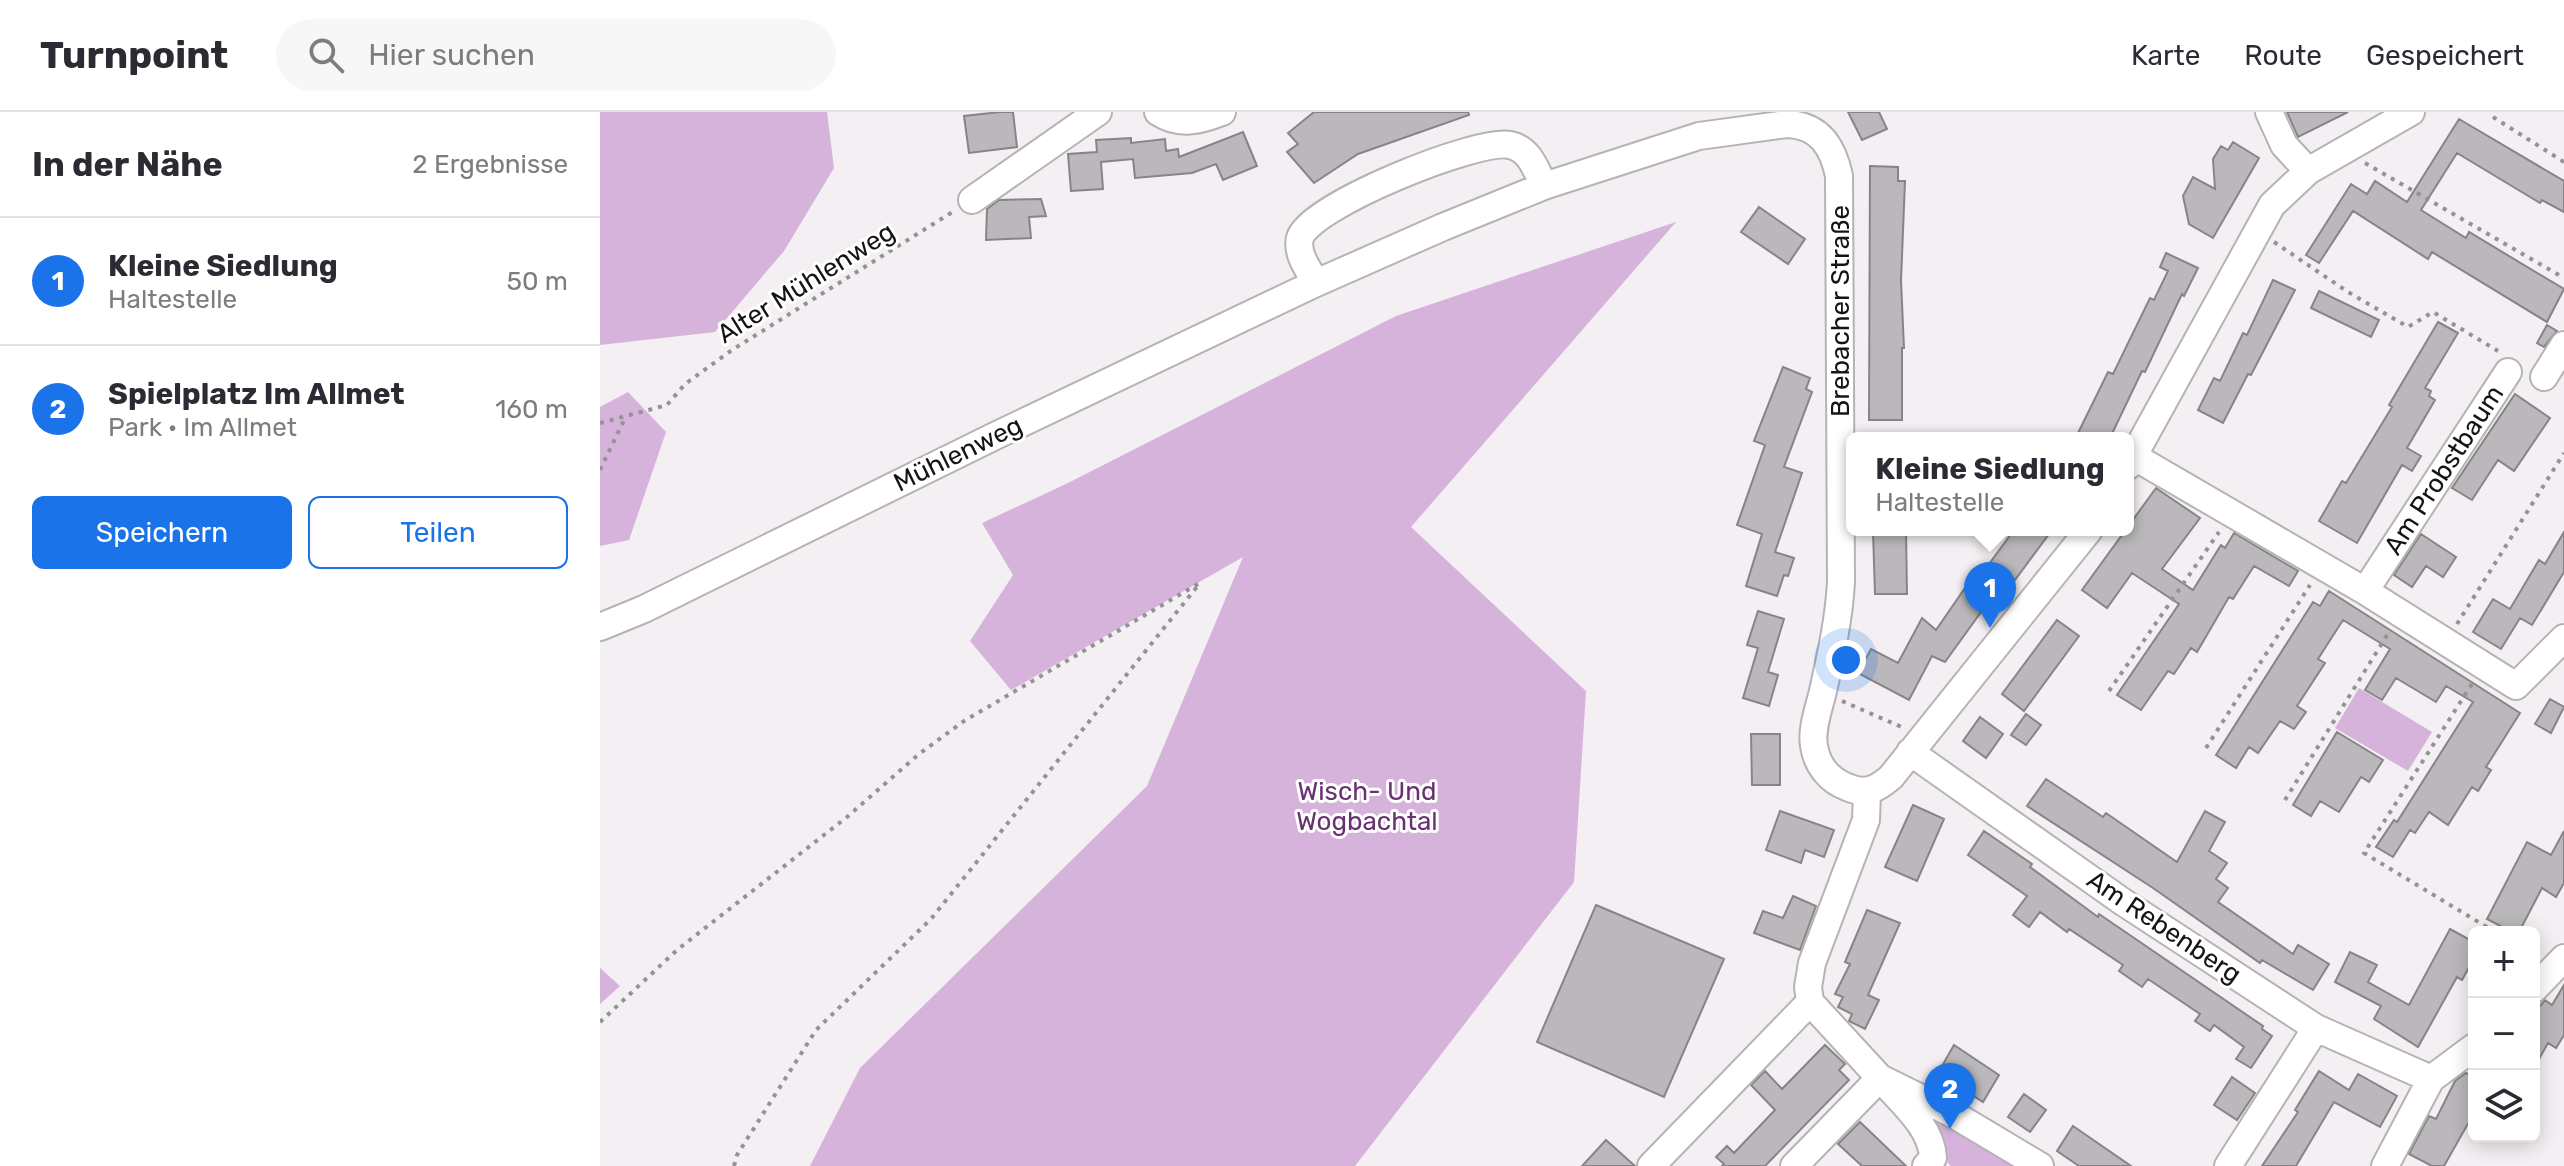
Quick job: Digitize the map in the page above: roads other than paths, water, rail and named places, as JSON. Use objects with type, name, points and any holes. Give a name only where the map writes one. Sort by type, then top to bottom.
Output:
[{"type":"street","points":[[972,200],[1098,112]]},
{"type":"street","points":[[1158,112],[1180,122],[1200,120],[1222,112]]},
{"type":"street","points":[[2269,112],[2284,145],[2308,171]]},
{"type":"street","points":[[2134,455],[2272,205],[2308,171],[2411,112]]},
{"type":"street","name":"Brebacher Straße","points":[[1316,283],[1544,186],[1699,136],[1800,125],[1819,135],[1829,145],[1839,176],[1842,556],[1840,606],[1814,728],[1814,746],[1827,776],[1857,791],[1867,792]]},
{"type":"street","points":[[1316,283],[1299,252],[1300,236],[1310,223],[1386,180],[1462,153],[1502,144],[1527,152],[1544,186]]},
{"type":"street","name":"Mühlenweg","points":[[600,627],[644,609],[997,435],[1316,283]]},
{"type":"street","points":[[2544,377],[2564,345]]},
{"type":"street","name":"Am Probstbaum","points":[[2365,591],[2508,372]]},
{"type":"street","points":[[2134,463],[2232,513],[2365,591],[2516,686],[2564,638]]},
{"type":"street","points":[[1926,1166],[1933,1158],[1933,1146],[1927,1133],[1810,1002],[1808,987],[1812,963],[1866,820],[1867,792],[1891,777],[2084,536]]},
{"type":"street","name":"Am Rebenberg","points":[[1918,743],[2123,902],[2316,1028],[2431,1079]]},
{"type":"street","points":[[2540,983],[2564,958]]},
{"type":"street","points":[[1651,1166],[1810,1002]]},
{"type":"street","points":[[2228,1166],[2316,1028]]},
{"type":"street","points":[[2385,1166],[2431,1079],[2468,1051]]},
{"type":"street","points":[[1797,1165],[1880,1078]]},
{"type":"street","points":[[1880,1078],[1953,1114],[2040,1166]]},
{"type":"place","name":"Kleine Siedlung","points":[[1990,628]]},
{"type":"place","name":"Spielplatz Im Allmet","points":[[1950,1129]]},
{"type":"park label","name":"Wisch- Und Wogbachtal","points":[[1367,806]]}]
